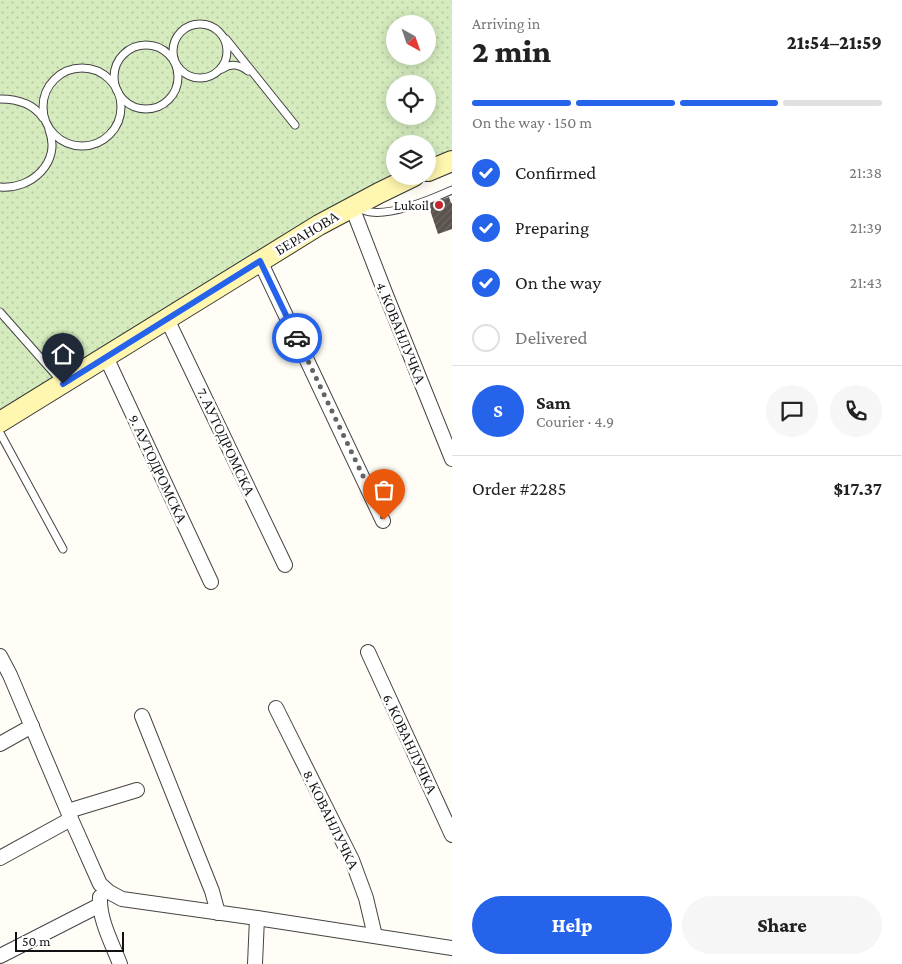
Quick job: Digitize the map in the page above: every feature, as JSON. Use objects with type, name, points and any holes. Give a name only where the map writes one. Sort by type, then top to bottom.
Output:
[{"type":"main road","points":[[436,168],[452,161]]},
{"type":"main road","name":"БЕРАНОВА","points":[[0,422],[260,261],[352,206],[395,185]]},
{"type":"street","name":"4. КОВАНЛУЧКА","points":[[352,206],[452,459]]},
{"type":"street","points":[[260,261],[384,520]]},
{"type":"street","name":"7. АУТОДРОМСКА","points":[[167,319],[285,565]]},
{"type":"street","name":"9. АУТОДРОМСКА","points":[[106,357],[210,582]]},
{"type":"street","name":"6. КОВАНЛУЧКА","points":[[368,652],[452,835]]},
{"type":"street","points":[[0,656],[10,675],[100,884],[100,905],[105,925],[120,964]]},
{"type":"street","name":"8. КОВАНЛУЧКА","points":[[276,708],[352,860],[366,898],[375,936]]},
{"type":"street","points":[[142,716],[212,891],[218,913]]},
{"type":"street","points":[[0,744],[32,726]]},
{"type":"street","points":[[0,858],[70,815],[137,790]]},
{"type":"street","points":[[100,884],[109,892],[122,899],[452,948]]},
{"type":"street","points":[[0,956],[100,905]]},
{"type":"street","points":[[255,964],[257,918]]},
{"type":"lane","points":[[0,187],[10,188],[25,184],[38,176],[46,164],[51,151],[51,137],[42,111],[43,97],[48,85],[57,75],[69,69],[82,67],[96,70],[107,76],[127,103],[146,109],[156,107],[165,103],[177,87],[178,77],[172,48],[175,39],[180,31],[198,23],[216,28],[295,125]]},
{"type":"lane","points":[[215,74],[222,68],[226,60],[226,43],[222,35]]},
{"type":"lane","points":[[0,100],[14,99],[27,104],[39,112],[53,134],[63,142],[75,146],[88,146],[100,142],[110,134],[117,124],[121,112],[114,75],[116,65],[122,55],[131,48],[141,45],[152,45],[163,49],[171,56],[176,66],[190,77],[207,78],[226,66],[234,64],[242,66],[260,82]]},
{"type":"lane","points":[[352,206],[371,212],[389,211],[408,207],[452,190]]},
{"type":"lane","points":[[0,312],[63,384]]},
{"type":"lane","points":[[0,433],[63,549]]},
{"type":"green space","points":[[0,0],[452,0],[452,161],[436,168],[436,135],[386,135],[386,182],[0,422]]},
{"type":"building","points":[[449,197],[452,203],[452,229],[438,234],[428,204]]},
{"type":"way so far","points":[[297,338],[384,520]]},
{"type":"place","name":"Lukoil","points":[[439,205]]},
{"type":"route","points":[[63,384],[260,261],[297,338]]}]
